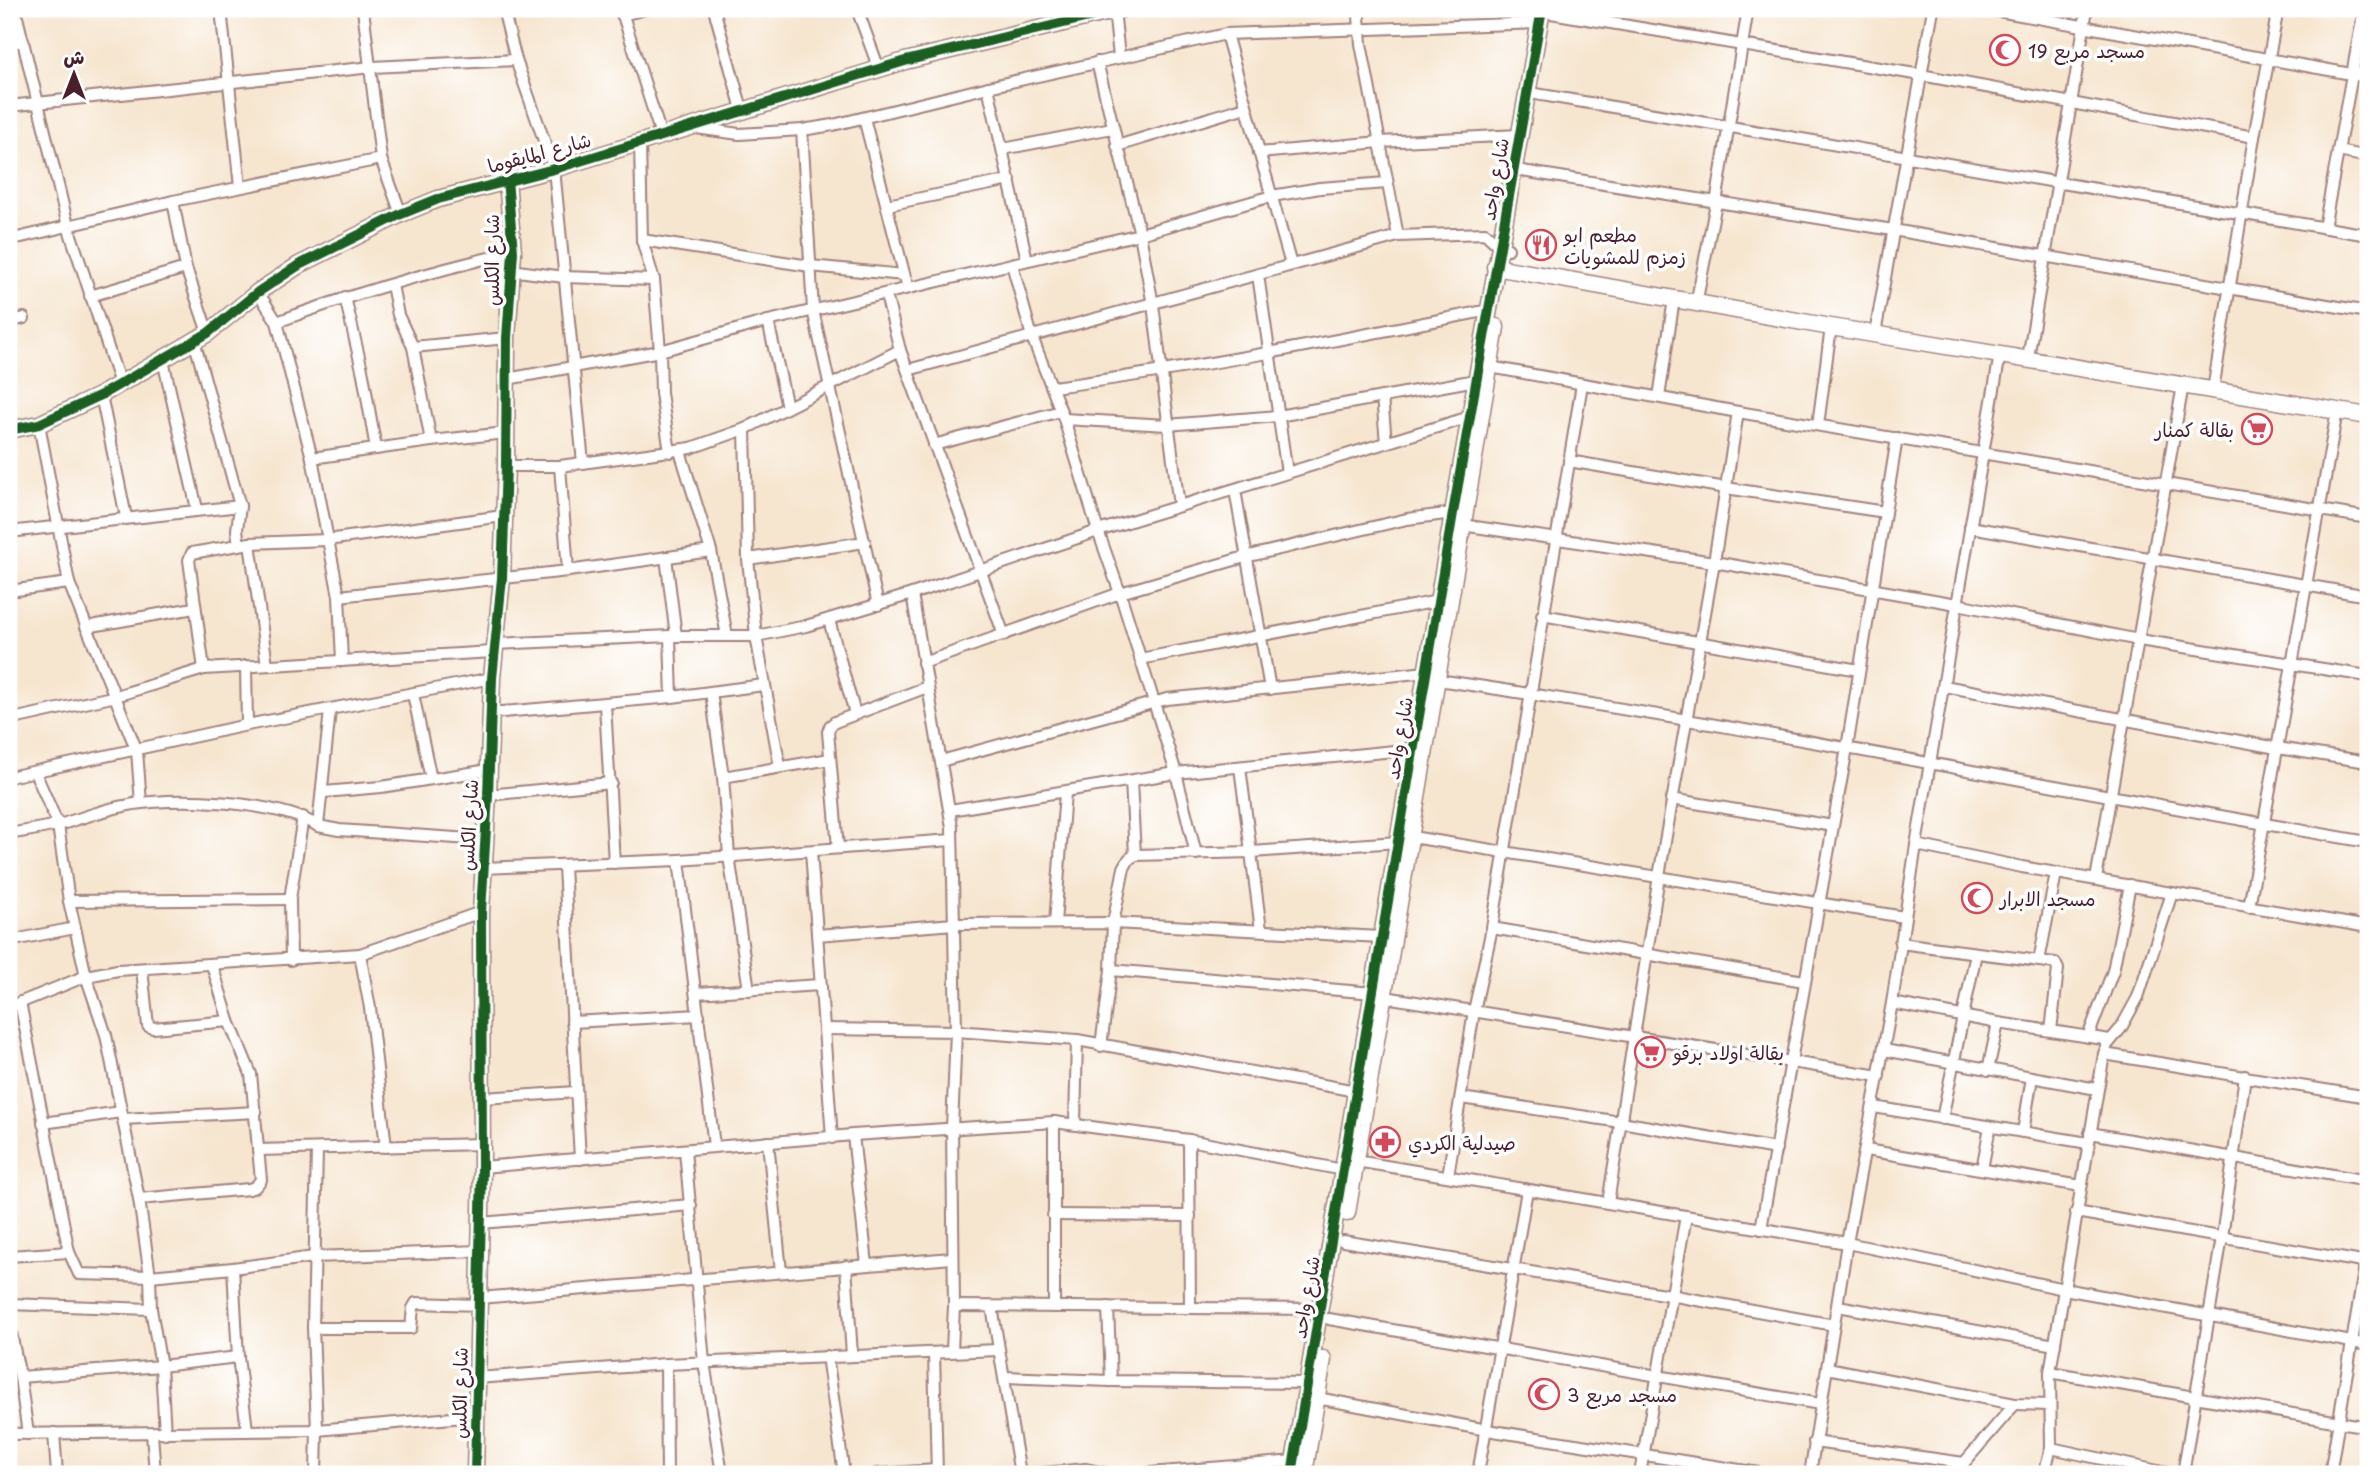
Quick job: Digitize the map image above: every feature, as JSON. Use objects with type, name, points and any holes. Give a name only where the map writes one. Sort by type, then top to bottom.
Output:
[{"type":"street","points":[[15,9],[68,226],[120,384]]},
{"type":"street","points":[[221,9],[240,187]]},
{"type":"street","points":[[363,9],[382,159],[401,214]]},
{"type":"street","points":[[503,9],[516,60],[554,169],[583,463]]},
{"type":"street","points":[[646,9],[622,12],[661,135]]},
{"type":"street","points":[[714,9],[743,113]]},
{"type":"street","points":[[856,9],[879,69]]},
{"type":"street","points":[[1696,304],[1716,203],[1748,9]]},
{"type":"street","points":[[1875,334],[1933,9]]},
{"type":"street","points":[[1987,9],[2368,77]]},
{"type":"street","points":[[2028,358],[2087,9]]},
{"type":"street","points":[[2213,390],[2253,137],[2278,9]]},
{"type":"street","points":[[2325,228],[2364,9]]},
{"type":"street","points":[[1117,10],[1119,57]]},
{"type":"street","name":"شارع المايقوما","points":[[9,430],[39,424],[101,395],[201,336],[258,292],[299,265],[401,214],[438,199],[554,169],[879,69],[1117,10]]},
{"type":"street","points":[[691,127],[739,134],[802,130],[1226,34],[1278,30],[1360,30],[1546,13],[1921,75],[2253,137]]},
{"type":"street","name":"شارع واحد","points":[[1504,247],[1536,94],[1546,13]]},
{"type":"street","name":"شارع واحد","points":[[1304,1474],[1317,1398],[1325,1314],[1457,519],[1476,416],[1490,367],[1519,135],[1546,13]]},
{"type":"street","points":[[1359,16],[1398,236]]},
{"type":"street","points":[[1226,34],[1291,265]]},
{"type":"street","points":[[9,43],[23,41]]},
{"type":"street","points":[[9,106],[372,67],[516,60]]},
{"type":"street","points":[[1097,62],[1140,234],[1153,305],[1179,506]]},
{"type":"street","points":[[988,87],[1027,260]]},
{"type":"street","points":[[1536,94],[2368,235]]},
{"type":"street","points":[[1116,146],[1246,107]]},
{"type":"street","points":[[864,118],[908,289]]},
{"type":"street","points":[[1003,149],[1112,128]]},
{"type":"street","points":[[802,130],[813,310],[878,605]]},
{"type":"street","points":[[1259,153],[1380,142],[1519,135]]},
{"type":"street","points":[[640,142],[642,240],[654,280],[661,393],[675,451],[710,551],[727,636]]},
{"type":"street","points":[[2338,151],[2368,156]]},
{"type":"street","points":[[9,240],[173,201],[382,159]]},
{"type":"street","points":[[1522,171],[1893,230],[2368,312]]},
{"type":"street","name":"شارع الكلس","points":[[475,1474],[483,1098],[481,912],[492,677],[502,578],[506,466],[507,338],[513,252],[507,179]]},
{"type":"street","points":[[887,205],[1010,180]]},
{"type":"street","points":[[507,379],[574,369],[660,351],[813,310],[1140,234],[1272,196],[1320,188],[1387,183]]},
{"type":"street","points":[[173,201],[240,506],[237,530],[245,544],[267,665]]},
{"type":"street","points":[[908,370],[1398,236],[1485,233],[1504,247]]},
{"type":"street","points":[[642,240],[810,266],[904,275]]},
{"type":"street","points":[[277,322],[345,297],[513,252]]},
{"type":"street","points":[[1012,264],[1032,337],[1063,415],[1154,702],[1176,773],[1196,854]]},
{"type":"street","points":[[90,296],[186,268]]},
{"type":"street","points":[[1501,268],[1831,327],[2368,415]]},
{"type":"street","name":"شارع واحد","points":[[1476,416],[1476,380],[1489,310],[1501,268]]},
{"type":"street","points":[[510,270],[564,276],[654,280]]},
{"type":"street","points":[[878,273],[900,350],[1004,635]]},
{"type":"street","points":[[1258,275],[1287,473]]},
{"type":"street","points":[[392,285],[398,315],[413,347],[431,441]]},
{"type":"street","points":[[258,292],[277,322],[313,458],[339,596],[342,661]]},
{"type":"street","points":[[345,297],[363,373],[376,449]]},
{"type":"street","points":[[1658,397],[1674,299]]},
{"type":"street","points":[[1053,387],[1161,373],[1269,354],[1489,310]]},
{"type":"street","points":[[9,323],[24,318]]},
{"type":"street","points":[[768,321],[787,407]]},
{"type":"street","points":[[1818,425],[1831,327]]},
{"type":"street","points":[[413,347],[507,338]]},
{"type":"street","points":[[506,466],[560,466],[675,451],[745,429],[900,350]]},
{"type":"street","points":[[1810,1474],[1847,1242],[1884,1050],[1916,845],[2000,354]]},
{"type":"street","points":[[163,360],[197,509]]},
{"type":"street","points":[[1490,367],[1738,412],[2368,518]]},
{"type":"street","points":[[934,445],[1063,415],[1167,425],[1278,416],[1476,380]]},
{"type":"street","points":[[1448,1176],[1582,384]]},
{"type":"street","points":[[2096,879],[2183,385]]},
{"type":"street","points":[[101,395],[126,517]]},
{"type":"street","points":[[1382,397],[1386,443]]},
{"type":"street","points":[[2249,907],[2337,411]]},
{"type":"street","points":[[1608,1203],[1658,876],[1738,412]]},
{"type":"street","points":[[9,720],[116,696],[204,669],[673,636],[773,634],[878,605],[1098,531],[1476,416]]},
{"type":"street","points":[[39,424],[69,583],[137,751],[141,803]]},
{"type":"street","points":[[745,429],[748,559],[764,685],[780,767]]},
{"type":"street","points":[[313,458],[506,433]]},
{"type":"street","points":[[1761,1229],[1847,748],[1897,438]]},
{"type":"street","points":[[1570,461],[1885,512]]},
{"type":"street","points":[[560,466],[568,570]]},
{"type":"street","points":[[1236,490],[1245,557],[1270,690]]},
{"type":"street","points":[[9,532],[240,506]]},
{"type":"street","points":[[204,669],[189,556],[245,544],[327,540],[503,516]]},
{"type":"street","points":[[923,663],[1120,593],[1245,557],[1407,519],[1457,519],[1556,539],[1714,562],[1957,604],[2139,640],[2368,676]]},
{"type":"street","name":"شارع واحد","points":[[1408,820],[1414,749],[1432,676],[1438,601],[1457,519]]},
{"type":"street","points":[[1970,527],[2368,596]]},
{"type":"street","points":[[748,559],[865,542]]},
{"type":"street","points":[[339,596],[710,551]]},
{"type":"street","points":[[666,557],[673,636],[672,697]]},
{"type":"street","points":[[9,591],[69,583]]},
{"type":"street","points":[[912,594],[950,810],[952,840],[956,1031],[952,1128],[952,1351]]},
{"type":"street","points":[[1140,659],[1438,601]]},
{"type":"street","points":[[86,627],[194,608]]},
{"type":"street","points":[[1542,615],[1859,670]]},
{"type":"street","points":[[829,620],[855,714]]},
{"type":"street","points":[[246,666],[247,725]]},
{"type":"street","points":[[941,761],[1154,702],[1432,676],[2368,842]]},
{"type":"street","points":[[9,777],[247,725],[492,677]]},
{"type":"street","points":[[491,713],[605,704],[764,685]]},
{"type":"street","points":[[1944,686],[2277,748],[2368,762]]},
{"type":"street","points":[[838,848],[828,732],[830,726],[927,687]]},
{"type":"street","points":[[711,692],[723,777],[729,856],[749,990]]},
{"type":"street","points":[[413,694],[431,779]]},
{"type":"street","points":[[605,704],[614,863]]},
{"type":"street","points":[[318,826],[324,792],[330,710]]},
{"type":"street","points":[[950,810],[1176,773],[1414,749]]},
{"type":"street","points":[[723,777],[830,760]]},
{"type":"street","points":[[1240,767],[1261,930]]},
{"type":"street","points":[[324,792],[381,787],[489,769]]},
{"type":"street","points":[[35,772],[58,825],[69,901],[86,976],[106,1035],[139,1199],[150,1276],[151,1309],[161,1366],[165,1433]]},
{"type":"street","points":[[1131,781],[1135,855]]},
{"type":"street","points":[[488,795],[611,783]]},
{"type":"street","points":[[1055,923],[1065,793]]},
{"type":"street","points":[[1671,799],[1833,826]]},
{"type":"street","points":[[9,834],[58,825],[125,805],[167,801],[263,807],[303,817],[318,826],[339,830],[485,840]]},
{"type":"street","points":[[291,960],[290,899],[303,817]]},
{"type":"street","points":[[1101,1046],[1111,970],[1113,923],[1124,868],[1126,862],[1135,855],[1251,852],[1405,839],[1505,851],[1904,917]]},
{"type":"street","name":"شارع واحد","points":[[1350,1166],[1356,1091],[1379,995],[1381,937],[1405,839]]},
{"type":"street","points":[[484,868],[679,860],[952,840]]},
{"type":"street","points":[[1916,845],[2056,873],[2368,928]]},
{"type":"street","points":[[811,851],[832,1138]]},
{"type":"street","points":[[679,860],[713,1146]]},
{"type":"street","points":[[564,866],[580,1159]]},
{"type":"street","points":[[2039,961],[2056,873]]},
{"type":"street","points":[[2088,1037],[2113,971],[2130,885]]},
{"type":"street","points":[[2044,1474],[2051,1448],[2050,1372],[2104,1054],[2110,1040],[2121,1028],[2138,998],[2172,893]]},
{"type":"street","points":[[69,901],[290,899]]},
{"type":"street","points":[[9,1007],[86,976],[142,969],[360,954],[481,912]]},
{"type":"street","points":[[817,935],[954,924],[1113,923],[1381,937]]},
{"type":"street","points":[[9,941],[75,928]]},
{"type":"street","points":[[1492,928],[1804,981]]},
{"type":"street","points":[[1900,943],[2058,965],[2051,1031]]},
{"type":"street","points":[[1942,1119],[1976,953]]},
{"type":"street","points":[[360,954],[370,1007],[386,1147]]},
{"type":"street","points":[[139,1199],[255,1187],[261,1180],[251,1074],[229,1021],[212,965]]},
{"type":"street","points":[[142,969],[148,1026],[153,1028],[229,1021]]},
{"type":"street","points":[[1111,970],[1379,995],[1879,1076]]},
{"type":"street","points":[[696,993],[820,985]]},
{"type":"street","points":[[20,1002],[69,1252],[79,1274],[150,1276],[314,1257],[480,1251]]},
{"type":"street","points":[[1892,1003],[2110,1040]]},
{"type":"street","points":[[572,1022],[699,1015]]},
{"type":"street","points":[[1988,1070],[1998,1023]]},
{"type":"street","points":[[825,1029],[956,1031],[1077,1040],[1356,1091]]},
{"type":"street","points":[[1075,1123],[1077,1040]]},
{"type":"street","points":[[1884,1050],[2097,1089]]},
{"type":"street","points":[[2104,1054],[2368,1097]]},
{"type":"street","points":[[2183,1474],[2245,1076]]},
{"type":"street","points":[[2023,1132],[2032,1077]]},
{"type":"street","points":[[483,1098],[576,1092]]},
{"type":"street","points":[[1461,1098],[1776,1149]]},
{"type":"street","points":[[1874,1107],[2023,1132],[2089,1138],[2234,1158],[2368,1181]]},
{"type":"street","points":[[43,1123],[122,1115],[256,1112]]},
{"type":"street","points":[[1054,1122],[1054,1307]]},
{"type":"street","points":[[482,1167],[853,1135],[1054,1122],[1075,1123],[1350,1166],[1448,1176],[1847,1242],[2064,1289],[2368,1345]]},
{"type":"street","points":[[1982,1169],[1990,1127]]},
{"type":"street","points":[[853,1135],[867,1265]]},
{"type":"street","points":[[1189,1140],[1190,1308]]},
{"type":"street","points":[[768,1143],[781,1272]]},
{"type":"street","points":[[258,1150],[482,1144]]},
{"type":"street","points":[[316,1474],[313,1328],[317,1150]]},
{"type":"street","points":[[685,1150],[704,1362],[722,1474]]},
{"type":"street","points":[[1866,1150],[2081,1186]]},
{"type":"street","points":[[1478,1474],[1527,1190]]},
{"type":"street","points":[[481,1223],[691,1205]]},
{"type":"street","points":[[2076,1212],[2367,1263]]},
{"type":"street","points":[[1053,1215],[1190,1216]]},
{"type":"street","points":[[1640,1474],[1686,1216]]},
{"type":"street","name":"شارع واحد","points":[[1293,1467],[1308,1383],[1343,1241],[1340,1222]]},
{"type":"street","points":[[1343,1241],[1834,1325]]},
{"type":"street","points":[[2330,1474],[2368,1247]]},
{"type":"street","points":[[9,1256],[69,1252]]},
{"type":"street","points":[[313,1328],[411,1328],[416,1303],[479,1301],[952,1258]]},
{"type":"street","points":[[846,1266],[852,1355]]},
{"type":"street","points":[[233,1268],[238,1357],[247,1430]]},
{"type":"street","points":[[9,1304],[151,1309]]},
{"type":"street","points":[[954,1306],[1190,1308],[1325,1314],[1500,1348],[1820,1404]]},
{"type":"street","points":[[1838,1306],[2054,1345]]},
{"type":"street","points":[[992,1307],[1020,1474]]},
{"type":"street","points":[[1108,1307],[1111,1381]]},
{"type":"street","points":[[9,1323],[28,1434]]},
{"type":"street","points":[[476,1378],[666,1364],[998,1350]]},
{"type":"street","points":[[876,1474],[937,1472],[934,1353]]},
{"type":"street","points":[[827,1356],[844,1474]]},
{"type":"street","points":[[20,1377],[238,1357]]},
{"type":"street","points":[[666,1364],[667,1474]]},
{"type":"street","points":[[1827,1368],[2015,1404],[2050,1405]]},
{"type":"street","points":[[2050,1372],[2368,1427]]},
{"type":"street","points":[[1004,1377],[1308,1383]]},
{"type":"street","points":[[1317,1398],[1487,1430],[1765,1474]]},
{"type":"street","points":[[1814,1442],[1964,1463],[2015,1404]]},
{"type":"street","points":[[9,1434],[317,1430],[475,1416]]},
{"type":"street","points":[[54,1433],[57,1474]]},
{"type":"street","points":[[152,1433],[155,1474]]},
{"type":"street","points":[[2051,1448],[2172,1474]]},
{"type":"street","points":[[1138,1474],[1293,1467]]},
{"type":"street","points":[[1031,1474],[1110,1474]]},
{"type":"cycle path","points":[[9,430],[39,424],[101,395],[208,333],[258,292],[299,265],[401,214],[438,199],[554,169],[905,61],[1122,9]]},
{"type":"cycle path","points":[[1292,1474],[1453,513],[1542,9]]},
{"type":"cycle path","points":[[475,1474],[482,1167],[481,912],[492,678],[502,578],[506,466],[507,338],[513,252],[507,179]]},
{"type":"place","name":"مسجد مربع 19","points":[[2005,50]]},
{"type":"place","name":"مطعم ابو زمزم للمشويات","points":[[1541,245]]},
{"type":"place","name":"بقالة كمنار","points":[[2257,429]]},
{"type":"place","name":"مسجد الابرار","points":[[1977,898]]},
{"type":"place","name":"بقالة اولاد برقو","points":[[1650,1052]]},
{"type":"place","name":"صيدلية الكردي","points":[[1385,1142]]},
{"type":"place","name":"مسجد مربع 3","points":[[1544,1394]]}]
